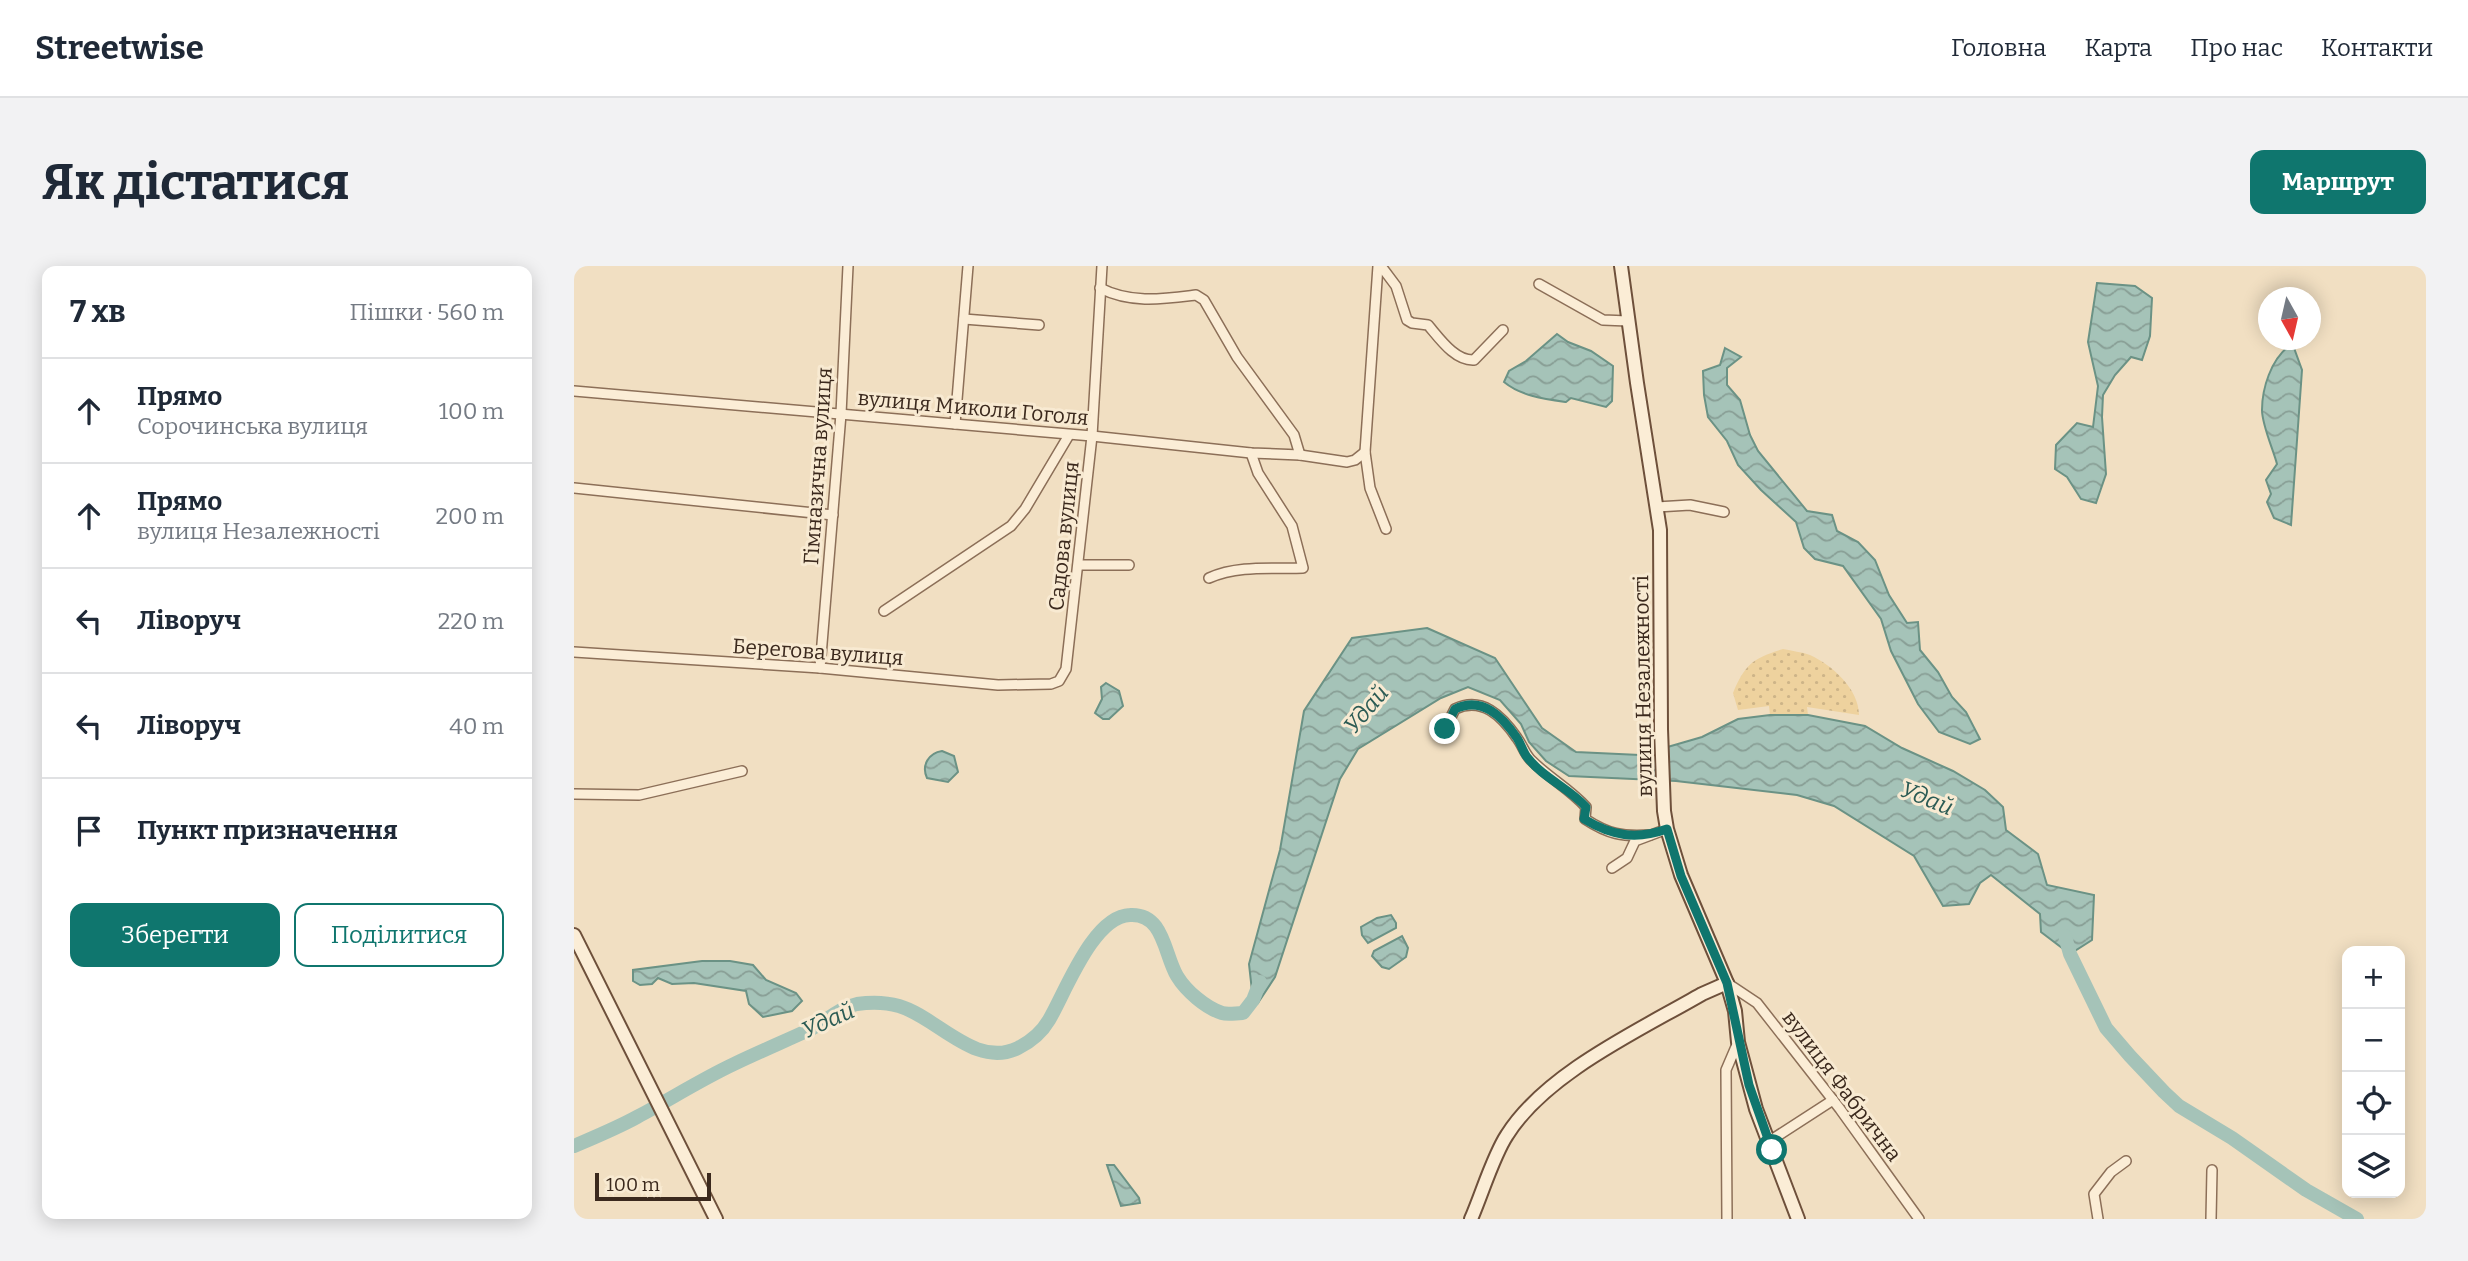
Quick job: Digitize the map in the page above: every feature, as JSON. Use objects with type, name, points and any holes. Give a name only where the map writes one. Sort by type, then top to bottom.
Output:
[{"type":"main road","name":"вулиця Незалежності","points":[[1621,266],[1660,530],[1664,811],[1681,876],[1727,983],[1735,1012],[1738,1042]]},
{"type":"main road","points":[[574,935],[716,1219]]},
{"type":"main road","points":[[1471,1219],[1506,1135],[1560,1077],[1702,994],[1727,983]]},
{"type":"main road","points":[[1738,1042],[1756,1110],[1798,1219]]},
{"type":"street","name":"Гімназична вулиця","points":[[820,668],[841,414],[848,266]]},
{"type":"street","points":[[955,424],[968,266]]},
{"type":"street","name":"Садова вулиця","points":[[1059,681],[1066,669],[1079,565],[1092,436],[1102,266]]},
{"type":"street","points":[[1380,266],[1396,286],[1407,320],[1429,325],[1446,346],[1466,360],[1474,360],[1503,330]]},
{"type":"street","points":[[1380,266],[1365,452],[1370,488],[1386,529]]},
{"type":"street","points":[[1539,284],[1603,320],[1628,321]]},
{"type":"street","points":[[1100,288],[1113,294],[1146,300],[1196,295],[1203,300],[1237,357],[1294,435],[1300,456]]},
{"type":"street","points":[[964,319],[1040,325]]},
{"type":"street","name":"вулиця Миколи Гоголя","points":[[574,391],[1092,436],[1347,462],[1365,452]]},
{"type":"street","points":[[884,611],[1011,526],[1026,509],[1069,435]]},
{"type":"street","points":[[1209,578],[1221,572],[1245,569],[1303,568],[1292,526],[1258,473],[1251,453]]},
{"type":"street","points":[[574,488],[833,515]]},
{"type":"street","points":[[1657,507],[1690,505],[1724,512]]},
{"type":"street","points":[[1079,565],[1129,565]]},
{"type":"street","name":"Берегова вулиця","points":[[574,652],[820,668],[998,685],[1051,684],[1059,681]]},
{"type":"street","points":[[1445,729],[1455,709],[1467,703],[1482,705],[1518,739],[1527,757],[1551,779],[1575,794],[1586,807],[1584,819],[1624,837],[1650,835]]},
{"type":"street","points":[[574,794],[639,795],[742,771]]},
{"type":"street","points":[[1612,868],[1627,858],[1635,841],[1667,829]]},
{"type":"street","name":"вулиця Фабрична","points":[[1727,983],[1757,1003],[1833,1100],[1919,1219]]},
{"type":"street","name":"вулиця Незалежності","points":[[1727,1219],[1726,1070],[1738,1042]]},
{"type":"street","points":[[1768,1142],[1833,1100]]},
{"type":"street","points":[[2098,1219],[2094,1194],[2111,1172],[2126,1161]]},
{"type":"street","points":[[2210,1219],[2212,1170]]},
{"type":"sand","points":[[1783,649],[1810,655],[1827,665],[1849,687],[1858,705],[1859,715],[1807,707],[1808,715],[1770,715],[1769,706],[1738,710],[1733,693],[1746,669],[1757,659]]},
{"type":"water","points":[[2097,283],[2135,286],[2152,298],[2150,336],[2142,360],[2131,357],[2115,375],[2103,395],[2106,474],[2096,503],[2081,499],[2067,477],[2055,469],[2056,445],[2077,423],[2093,427],[2098,386],[2088,342]]},
{"type":"water","points":[[1557,334],[1568,342],[1591,351],[1613,366],[1612,401],[1606,407],[1571,398],[1566,402],[1549,400],[1518,391],[1504,382],[1509,371],[1526,361]]},
{"type":"water","points":[[1725,348],[1741,357],[1727,368],[1727,385],[1740,400],[1750,435],[1758,451],[1807,511],[1832,515],[1837,531],[1858,542],[1875,560],[1889,595],[1907,623],[1918,622],[1920,650],[1938,672],[1952,697],[1966,712],[1980,739],[1970,744],[1939,732],[1918,704],[1891,651],[1881,619],[1843,566],[1815,559],[1804,548],[1796,522],[1738,465],[1727,441],[1708,417],[1704,395],[1703,371],[1720,365]]},
{"type":"water","points":[[2295,350],[2302,370],[2291,525],[2274,518],[2267,502],[2271,494],[2266,480],[2277,464],[2262,416],[2269,375],[2283,352]]},
{"type":"water","points":[[1427,628],[1495,658],[1542,728],[1576,752],[1640,755],[1702,737],[1738,719],[1770,715],[1808,715],[1865,726],[1985,790],[2003,807],[2006,830],[2038,854],[2047,885],[2094,895],[2092,940],[2070,954],[2041,932],[2040,914],[1991,875],[1980,883],[1969,904],[1943,906],[1914,856],[1834,806],[1797,795],[1676,781],[1569,776],[1546,761],[1529,742],[1521,724],[1500,700],[1468,687],[1441,698],[1358,749],[1340,779],[1275,977],[1258,1003],[1253,1000],[1249,964],[1280,850],[1304,711],[1352,638]]},
{"type":"water","points":[[1106,683],[1119,691],[1123,706],[1109,719],[1103,719],[1095,713],[1102,699],[1101,687]]},
{"type":"water","points":[[942,751],[954,756],[958,772],[948,782],[927,778],[925,773],[927,760]]},
{"type":"water","points":[[1391,915],[1396,928],[1368,943],[1362,935],[1361,927],[1377,918]]},
{"type":"water","points":[[1402,936],[1408,948],[1406,957],[1389,969],[1382,967],[1372,956],[1374,951]]},
{"type":"water","points":[[702,961],[730,961],[753,965],[766,980],[796,993],[802,1001],[792,1011],[763,1017],[749,1004],[746,991],[694,983],[672,984],[658,978],[652,984],[640,985],[633,981],[633,970]]},
{"type":"water","points":[[1107,1165],[1114,1165],[1140,1203],[1121,1206]]},
{"type":"waterway","name":"Удай","points":[[574,1146],[629,1121],[721,1070],[811,1029],[857,1004],[899,1006],[928,1020],[971,1047],[987,1052],[1002,1053],[1018,1048],[1046,1024],[1092,942],[1104,928],[1117,919],[1130,915],[1141,916],[1150,921],[1161,936],[1181,982],[1197,998],[1216,1011],[1227,1014],[1243,1013],[1253,1000],[1260,982]]},
{"type":"waterway","name":"Удай","points":[[2065,936],[2070,954],[2106,1028],[2164,1092],[2179,1106],[2232,1138],[2306,1190],[2357,1219]]},
{"type":"route","points":[[1445,729],[1455,709],[1467,703],[1482,705],[1502,720],[1518,739],[1527,757],[1551,779],[1575,794],[1586,807],[1584,819],[1624,837],[1650,835],[1667,829],[1681,876],[1727,983],[1749,1085],[1772,1150]]}]
